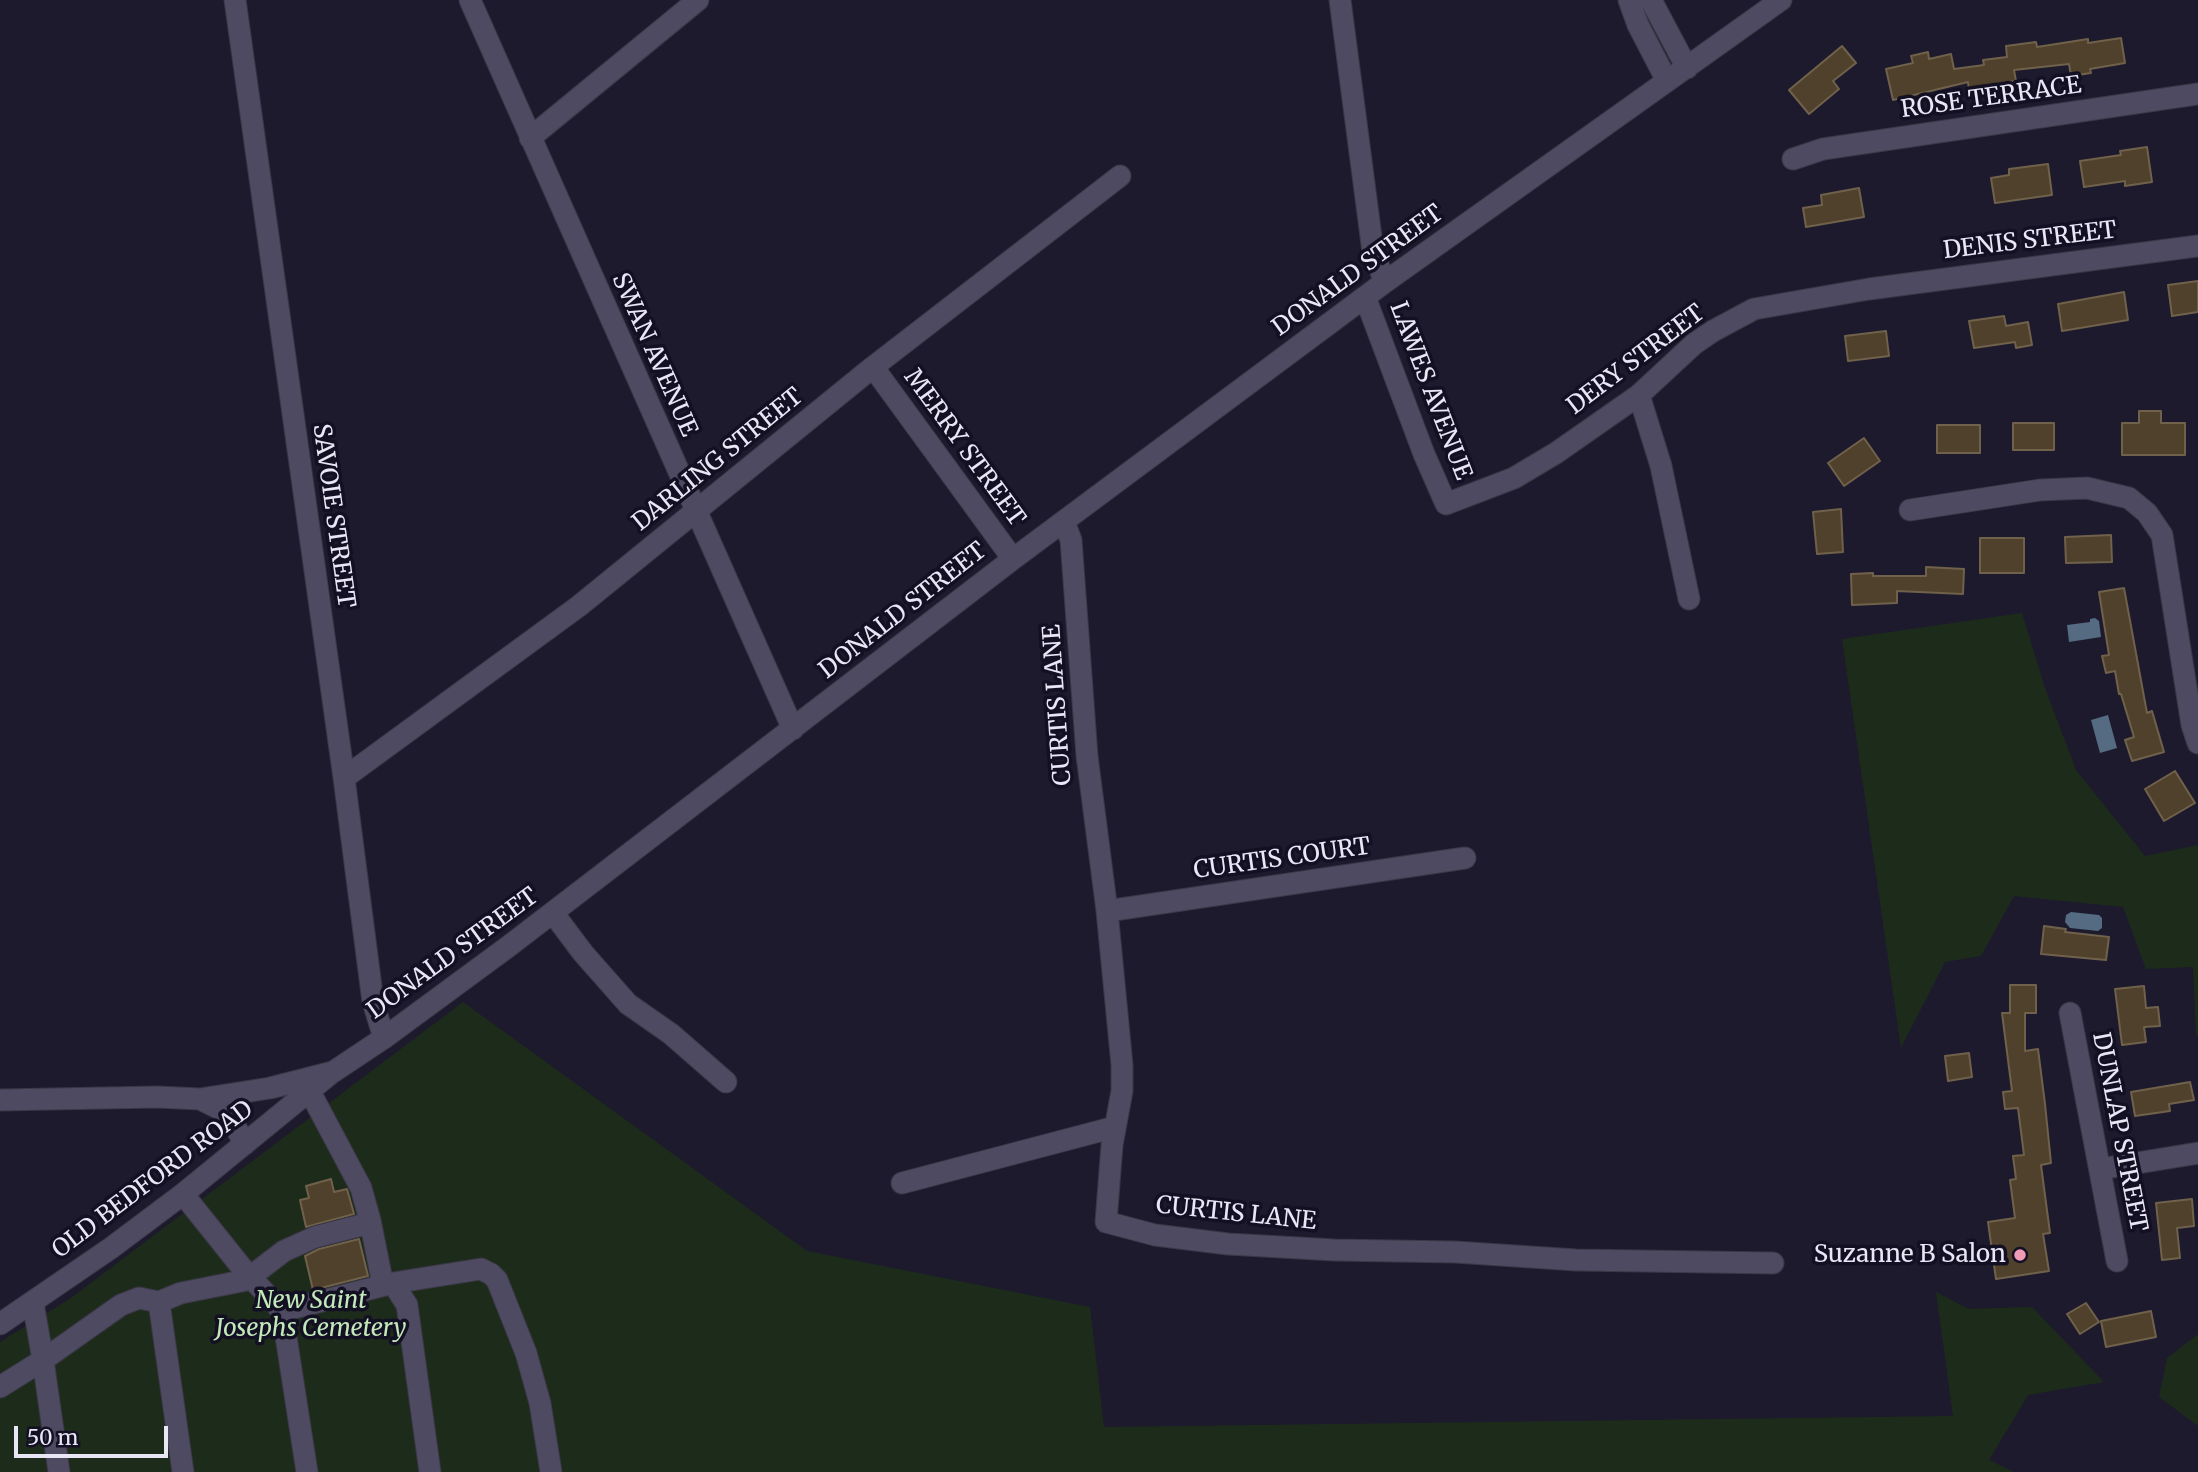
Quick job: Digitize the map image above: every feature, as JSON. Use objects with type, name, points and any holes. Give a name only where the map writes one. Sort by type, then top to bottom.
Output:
[{"type":"street","name":"SAVOIE STREET","points":[[235,0],[373,1002],[384,1038]]},
{"type":"street","name":"SWAN AVENUE","points":[[470,0],[793,729]]},
{"type":"street","points":[[530,138],[698,0]]},
{"type":"street","points":[[1340,0],[1373,252],[1384,282]]},
{"type":"street","points":[[1629,0],[1638,25],[1667,81]]},
{"type":"street","points":[[1651,0],[1687,68]]},
{"type":"street","name":"DONALD STREET","points":[[0,1100],[157,1097],[200,1099],[270,1088],[333,1072],[384,1038],[553,913],[1013,559],[1384,282],[1781,0]]},
{"type":"street","name":"ROSE TERRACE","points":[[1793,159],[1823,149],[2198,94]]},
{"type":"street","name":"DARLING STREET","points":[[344,778],[579,606],[873,367],[1120,176]]},
{"type":"street","name":"DENIS STREET","points":[[1869,289],[2198,246]]},
{"type":"street","name":"DERY STREET","points":[[1446,504],[1514,478],[1556,453],[1639,395],[1694,344],[1754,309],[1869,289]]},
{"type":"street","name":"LAWES AVENUE","points":[[1365,297],[1424,454],[1446,504]]},
{"type":"street","name":"MERRY STREET","points":[[873,367],[1013,559]]},
{"type":"street","points":[[1639,395],[1661,466],[1689,599]]},
{"type":"street","points":[[1910,510],[2040,490],[2075,488],[2087,488],[2129,498],[2147,513],[2162,536],[2192,725],[2198,743]]},
{"type":"street","name":"CURTIS LANE","points":[[1064,522],[1072,540],[1087,756],[1107,911],[1122,1065],[1122,1091],[1115,1127],[1106,1222],[1155,1235],[1228,1244],[1576,1259],[1773,1263]]},
{"type":"street","name":"CURTIS COURT","points":[[1107,911],[1465,858]]},
{"type":"street","points":[[553,913],[583,953],[628,1004],[671,1034],[726,1082]]},
{"type":"street","name":"DUNLAP STREET","points":[[2070,1013],[2117,1261]]},
{"type":"street","name":"OLD BEDFORD ROAD","points":[[0,1324],[183,1194],[333,1072]]},
{"type":"street","points":[[310,1092],[361,1188],[388,1284],[407,1305],[430,1472]]},
{"type":"street","points":[[200,1099],[222,1110],[231,1119],[245,1144]]},
{"type":"street","points":[[902,1183],[1115,1127]]},
{"type":"street","points":[[2100,1169],[2198,1153]]},
{"type":"street","points":[[183,1194],[251,1278],[282,1311],[307,1472]]},
{"type":"street","points":[[0,1387],[121,1305],[139,1298],[159,1302],[181,1293],[251,1278],[284,1251],[304,1241],[370,1223]]},
{"type":"street","points":[[282,1311],[388,1284],[481,1269],[491,1274],[497,1280],[526,1353],[540,1403],[551,1472]]},
{"type":"street","points":[[159,1302],[183,1472]]},
{"type":"street","points":[[33,1303],[59,1472]]},
{"type":"green space","points":[[2022,613],[2045,688],[2076,770],[2145,856],[2198,845],[2198,1035],[2193,967],[2146,969],[2123,907],[2014,896],[1981,956],[1945,962],[1901,1048],[1842,639]]},
{"type":"green space","name":"New Saint Josephs Cemetery","points":[[463,1002],[807,1251],[1090,1307],[1104,1427],[1953,1416],[1936,1292],[1969,1309],[2032,1307],[2104,1382],[2028,1395],[1989,1460],[2014,1472],[0,1472],[0,1342],[71,1298]]},
{"type":"green space","points":[[2198,1334],[2198,1426],[2159,1397],[2167,1358]]},
{"type":"water","points":[[2090,619],[2099,621],[2101,637],[2069,642],[2067,625],[2090,622]]},
{"type":"water","points":[[2108,715],[2117,748],[2100,753],[2091,720]]},
{"type":"water","points":[[2071,912],[2099,915],[2102,918],[2102,928],[2098,931],[2070,928],[2065,922],[2066,915]]},
{"type":"building","points":[[2121,38],[2125,63],[2090,69],[2091,73],[2071,76],[2069,64],[2014,70],[2016,81],[2001,83],[2001,87],[1969,91],[1968,82],[1893,100],[1886,69],[1913,63],[1911,56],[1928,52],[1929,59],[1951,54],[1954,69],[1984,65],[1983,60],[2007,57],[2006,46],[2036,42],[2037,47],[2088,39],[2088,43]]},
{"type":"building","points":[[1842,46],[1856,63],[1833,81],[1839,89],[1809,114],[1789,90]]},
{"type":"building","points":[[2147,147],[2152,182],[2125,186],[2125,181],[2084,187],[2080,161],[2121,155],[2120,151]]},
{"type":"building","points":[[2048,164],[2052,195],[1995,203],[1991,178],[2009,175],[2009,169]]},
{"type":"building","points":[[1859,188],[1864,217],[1806,227],[1803,208],[1822,205],[1821,195]]},
{"type":"building","points":[[2198,281],[2198,312],[2172,316],[2168,285]]},
{"type":"building","points":[[2124,292],[2128,320],[2062,331],[2058,304]]},
{"type":"building","points":[[2004,316],[2006,326],[2028,322],[2032,345],[2016,348],[2015,342],[1974,348],[1969,321]]},
{"type":"building","points":[[1886,331],[1889,356],[1848,361],[1845,336]]},
{"type":"building","points":[[2139,411],[2161,411],[2161,423],[2185,423],[2185,455],[2122,455],[2122,423],[2139,423]]},
{"type":"building","points":[[2013,423],[2054,423],[2054,450],[2013,450]]},
{"type":"building","points":[[1937,425],[1980,425],[1980,453],[1937,453]]},
{"type":"building","points":[[1864,438],[1880,461],[1844,486],[1828,463]]},
{"type":"building","points":[[1841,509],[1843,552],[1817,554],[1813,512]]},
{"type":"building","points":[[2111,535],[2112,562],[2066,563],[2065,537]]},
{"type":"building","points":[[1980,538],[2024,538],[2024,573],[1980,573]]},
{"type":"building","points":[[1926,567],[1964,569],[1963,594],[1897,591],[1897,603],[1852,605],[1851,574],[1926,576]]},
{"type":"building","points":[[2124,588],[2147,713],[2152,711],[2164,752],[2132,761],[2125,740],[2134,737],[2119,694],[2115,671],[2106,673],[2102,656],[2109,655],[2099,592]]},
{"type":"building","points":[[2175,771],[2195,803],[2164,821],[2145,789]]},
{"type":"building","points":[[2044,926],[2066,929],[2065,932],[2109,937],[2106,960],[2041,954]]},
{"type":"building","points":[[2010,985],[2036,985],[2036,1013],[2025,1013],[2025,1051],[2038,1049],[2045,1104],[2051,1163],[2041,1165],[2050,1233],[2043,1234],[2049,1271],[1996,1279],[1988,1222],[2015,1218],[2010,1180],[2016,1179],[2013,1156],[2024,1155],[2018,1108],[2005,1109],[2003,1092],[2012,1091],[2002,1013],[2010,1013]]},
{"type":"building","points":[[2144,986],[2146,1008],[2158,1007],[2160,1026],[2144,1027],[2146,1042],[2122,1045],[2115,989]]},
{"type":"building","points":[[1969,1053],[1972,1077],[1948,1081],[1945,1056]]},
{"type":"building","points":[[2190,1082],[2194,1100],[2169,1104],[2170,1111],[2135,1116],[2131,1092]]},
{"type":"building","points":[[331,1179],[334,1192],[347,1189],[354,1214],[306,1227],[300,1200],[309,1198],[306,1186]]},
{"type":"building","points":[[2192,1199],[2194,1226],[2177,1228],[2180,1258],[2162,1260],[2156,1203]]},
{"type":"building","points":[[359,1239],[368,1276],[313,1290],[305,1256],[319,1249]]},
{"type":"building","points":[[2086,1303],[2099,1322],[2080,1334],[2067,1314]]},
{"type":"building","points":[[2151,1311],[2156,1337],[2106,1347],[2101,1321]]},
{"type":"place","name":"Suzanne B Salon","points":[[2020,1255]]}]
